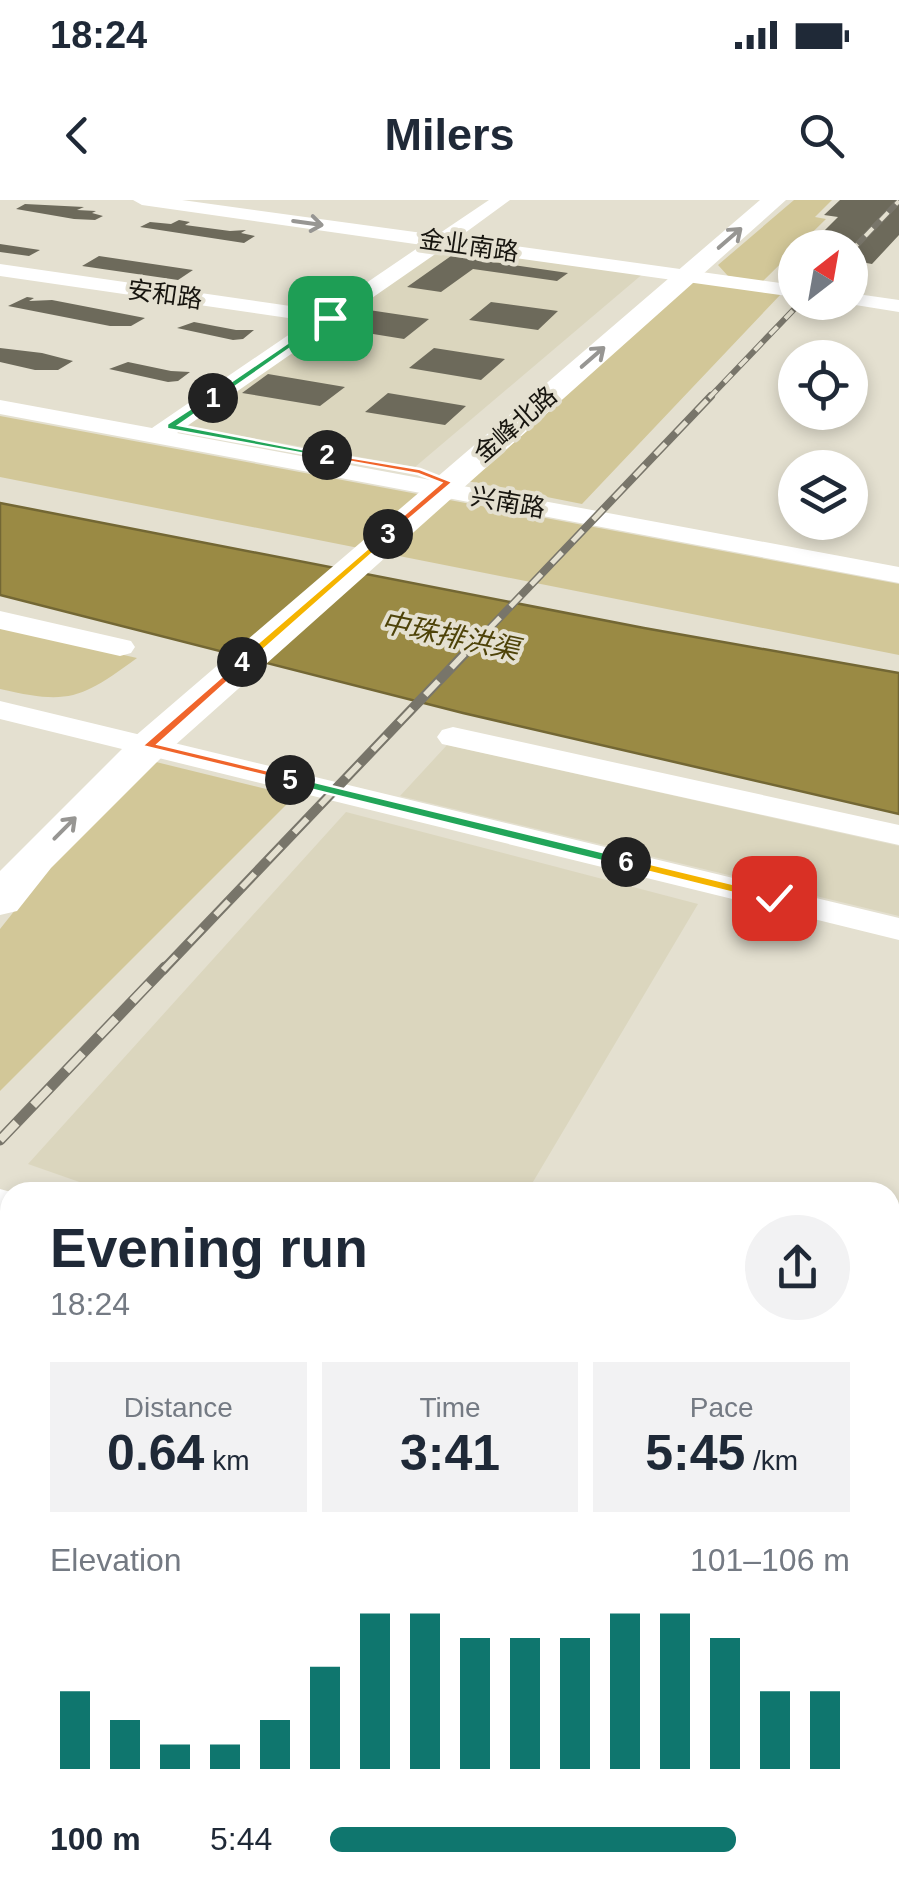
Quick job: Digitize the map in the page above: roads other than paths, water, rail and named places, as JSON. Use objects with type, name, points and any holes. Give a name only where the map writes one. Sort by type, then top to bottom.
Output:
[{"type":"main road","name":"金峰北路","points":[[0,843],[128,741],[386,519],[739,200]]},
{"type":"main road","name":"金峰北路","points":[[429,481],[686,276],[774,200]]},
{"type":"main road","name":"金峰北路","points":[[0,900],[128,741]]},
{"type":"street","name":"金业南路","points":[[142,200],[183,202],[778,289]]},
{"type":"street","points":[[163,431],[501,200]]},
{"type":"street","name":"安和路","points":[[0,270],[330,318]]},
{"type":"street","points":[[868,302],[899,306]]},
{"type":"street","name":"兴南路","points":[[0,395],[163,431],[899,575]]},
{"type":"street","name":"兴南路","points":[[0,407],[163,431]]},
{"type":"street","name":"兴南路","points":[[429,481],[899,558]]},
{"type":"street","points":[[0,620],[120,647]]},
{"type":"street","points":[[0,710],[899,929]]},
{"type":"street","points":[[453,737],[899,836]]},
{"type":"water","name":"中珠排洪渠","points":[[0,503],[644,628],[899,673],[899,814],[463,713],[0,595]]},
{"type":"railway","points":[[868,233],[899,201]]},
{"type":"railway","points":[[709,398],[784,320]]},
{"type":"railway","points":[[469,650],[711,396]]},
{"type":"railway","points":[[163,970],[471,647]]},
{"type":"railway","points":[[0,1140],[165,967]]}]
